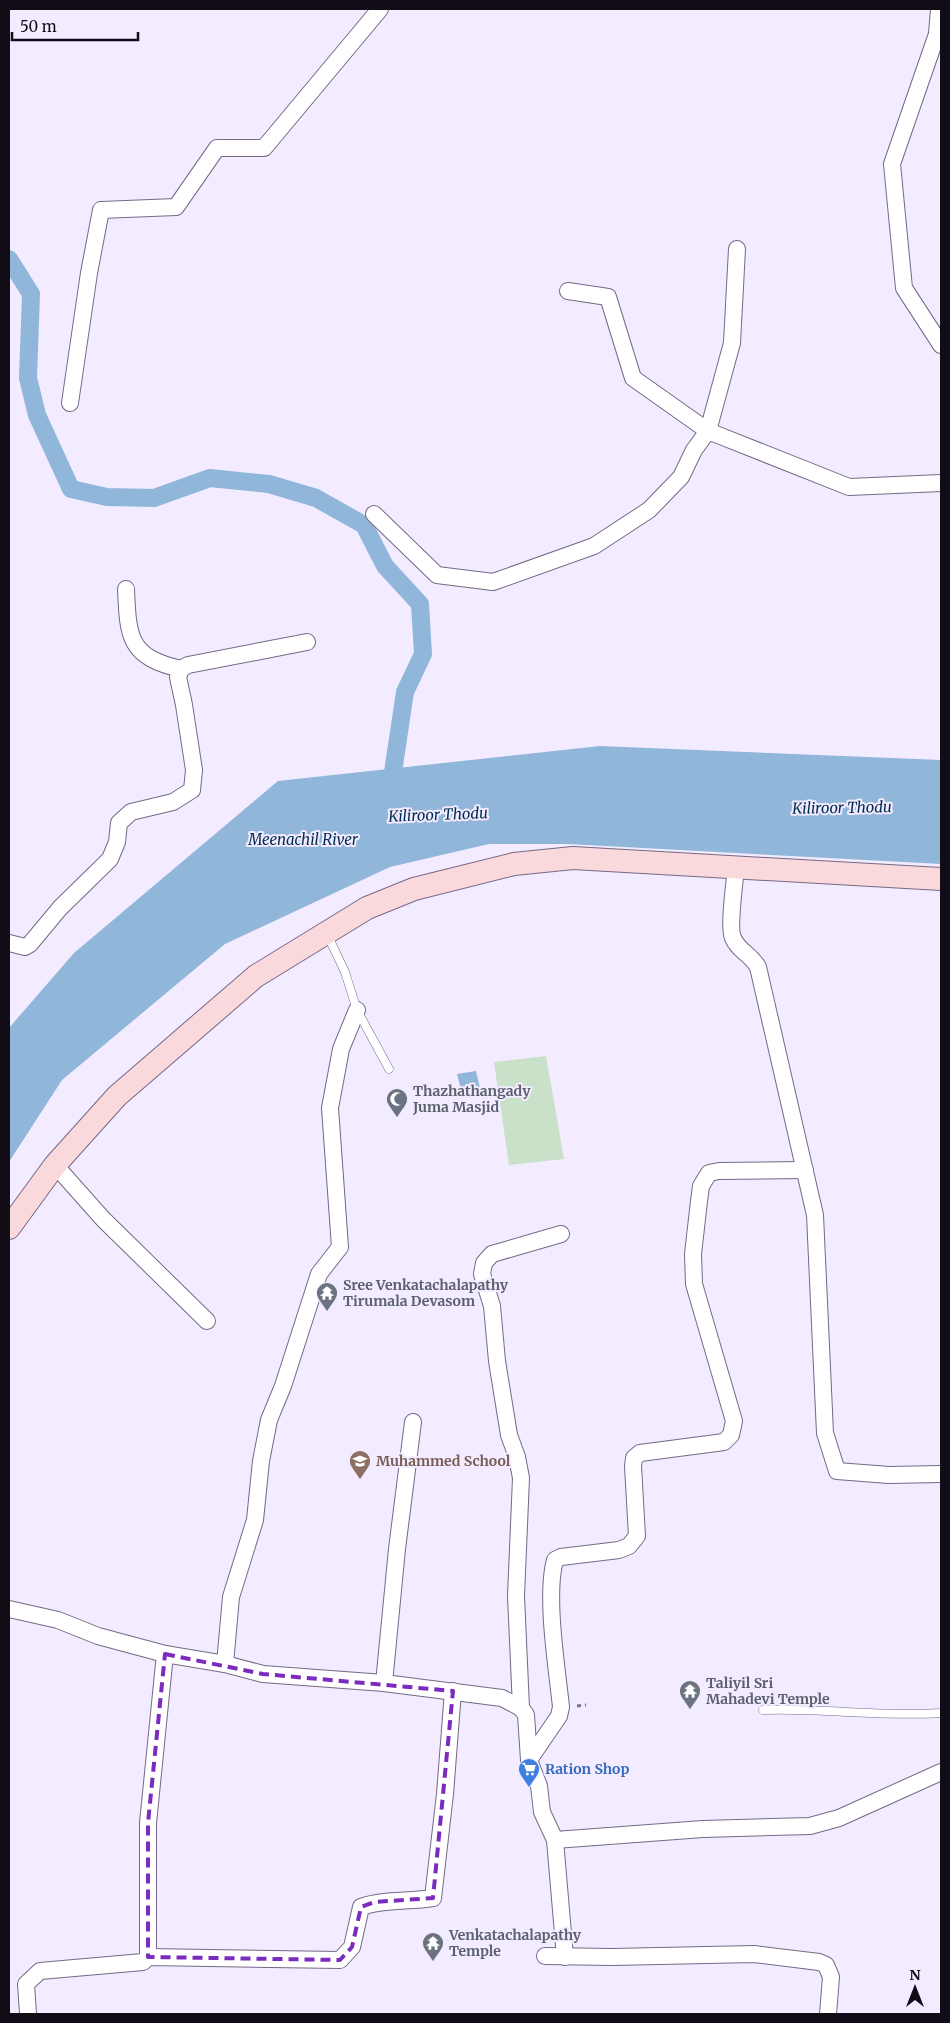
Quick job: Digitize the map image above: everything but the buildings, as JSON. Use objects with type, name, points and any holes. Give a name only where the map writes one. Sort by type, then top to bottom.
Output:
[{"type":"main road","points":[[9,1228],[55,1165],[117,1096],[256,976],[368,908],[414,889],[514,864],[573,858],[941,879]]},
{"type":"street","points":[[70,403],[89,273],[101,210],[176,207],[217,148],[264,148],[380,9]]},
{"type":"street","points":[[939,9],[937,34],[892,164],[904,288],[941,345]]},
{"type":"street","points":[[374,514],[437,575],[493,582],[594,546],[649,510],[681,477],[694,450],[708,431],[732,342],[737,249]]},
{"type":"street","points":[[568,291],[608,298],[633,378],[708,431],[848,487],[941,484]]},
{"type":"street","points":[[126,589],[127,625],[137,647],[147,658],[157,663],[182,669]]},
{"type":"street","points":[[9,942],[25,947],[30,944],[60,908],[110,859],[117,842],[119,823],[132,812],[173,802],[192,790],[194,770],[178,677],[182,669],[188,665],[307,642]]},
{"type":"street","points":[[736,867],[732,937],[741,950],[752,957],[758,967],[815,1215],[825,1433],[838,1471],[889,1476],[941,1474]]},
{"type":"street","points":[[225,1664],[231,1597],[255,1520],[261,1461],[269,1420],[283,1386],[319,1274],[340,1247],[330,1108],[341,1049],[357,1010]]},
{"type":"street","points":[[55,1165],[103,1219],[207,1321]]},
{"type":"street","points":[[530,1760],[559,1716],[562,1707],[553,1620],[552,1570],[555,1560],[562,1557],[620,1550],[629,1546],[637,1536],[633,1466],[634,1458],[640,1453],[724,1442],[731,1435],[734,1421],[694,1284],[692,1269],[701,1186],[709,1174],[719,1171],[805,1170]]},
{"type":"street","points":[[561,1234],[492,1254],[484,1263],[482,1274],[492,1306],[497,1361],[509,1435],[517,1457],[521,1478],[516,1596],[522,1708],[528,1722],[530,1760],[539,1786],[542,1812],[555,1840],[565,1956]]},
{"type":"street","points":[[384,1684],[397,1549],[413,1422]]},
{"type":"street","points":[[9,1609],[58,1620],[98,1636],[165,1654],[225,1664],[263,1674],[453,1691],[502,1698],[522,1708]]},
{"type":"street","points":[[28,2014],[26,1984],[40,1971],[143,1962],[148,1957],[148,1823],[165,1654]]},
{"type":"street","points":[[148,1957],[340,1960],[352,1947],[360,1907],[374,1902],[412,1902],[433,1898],[445,1794],[453,1691]]},
{"type":"street","points":[[555,1840],[703,1829],[810,1826],[839,1818],[941,1772]]},
{"type":"street","points":[[545,1956],[754,1954],[819,1962],[826,1966],[831,1977],[828,2014]]},
{"type":"lane","points":[[327,934],[344,972],[357,1010],[389,1069]]},
{"type":"lane","points":[[763,1710],[798,1709],[906,1715],[941,1713]]},
{"type":"highlighted area","points":[[165,1654],[263,1674],[453,1691],[433,1898],[374,1902],[361,1907],[352,1947],[340,1960],[148,1957],[148,1823]]},
{"type":"green space","points":[[546,1056],[564,1159],[509,1165],[494,1062]]},
{"type":"water","name":"Meenachil River","points":[[600,746],[941,760],[941,864],[568,844],[489,844],[390,867],[225,944],[62,1080],[9,1162],[9,1028],[74,953],[278,781]]},
{"type":"water","points":[[476,1071],[480,1088],[461,1090],[457,1074]]},
{"type":"waterway","points":[[9,259],[31,294],[28,378],[37,415],[71,489],[107,497],[154,498],[210,478],[269,484],[316,498],[364,525],[385,566],[420,604],[423,654],[405,692],[390,792]]},
{"type":"place","name":"Thazhathangady Juma Masjid","points":[[397,1118]]},
{"type":"place","name":"Sree Venkatachalapathy Tirumala Devasom","points":[[327,1312]]},
{"type":"place","name":"Muhammed School","points":[[360,1480]]},
{"type":"place","name":"Taliyil Sri Mahadevi Temple","points":[[690,1710]]},
{"type":"place","name":"Ration Shop","points":[[529,1788]]},
{"type":"place","name":"Venkatachalapathy Temple","points":[[433,1962]]},
{"type":"water label","name":"Kiliroor Thodu","points":[[842,808]]},
{"type":"water label","name":"Kiliroor Thodu","points":[[438,815]]}]
